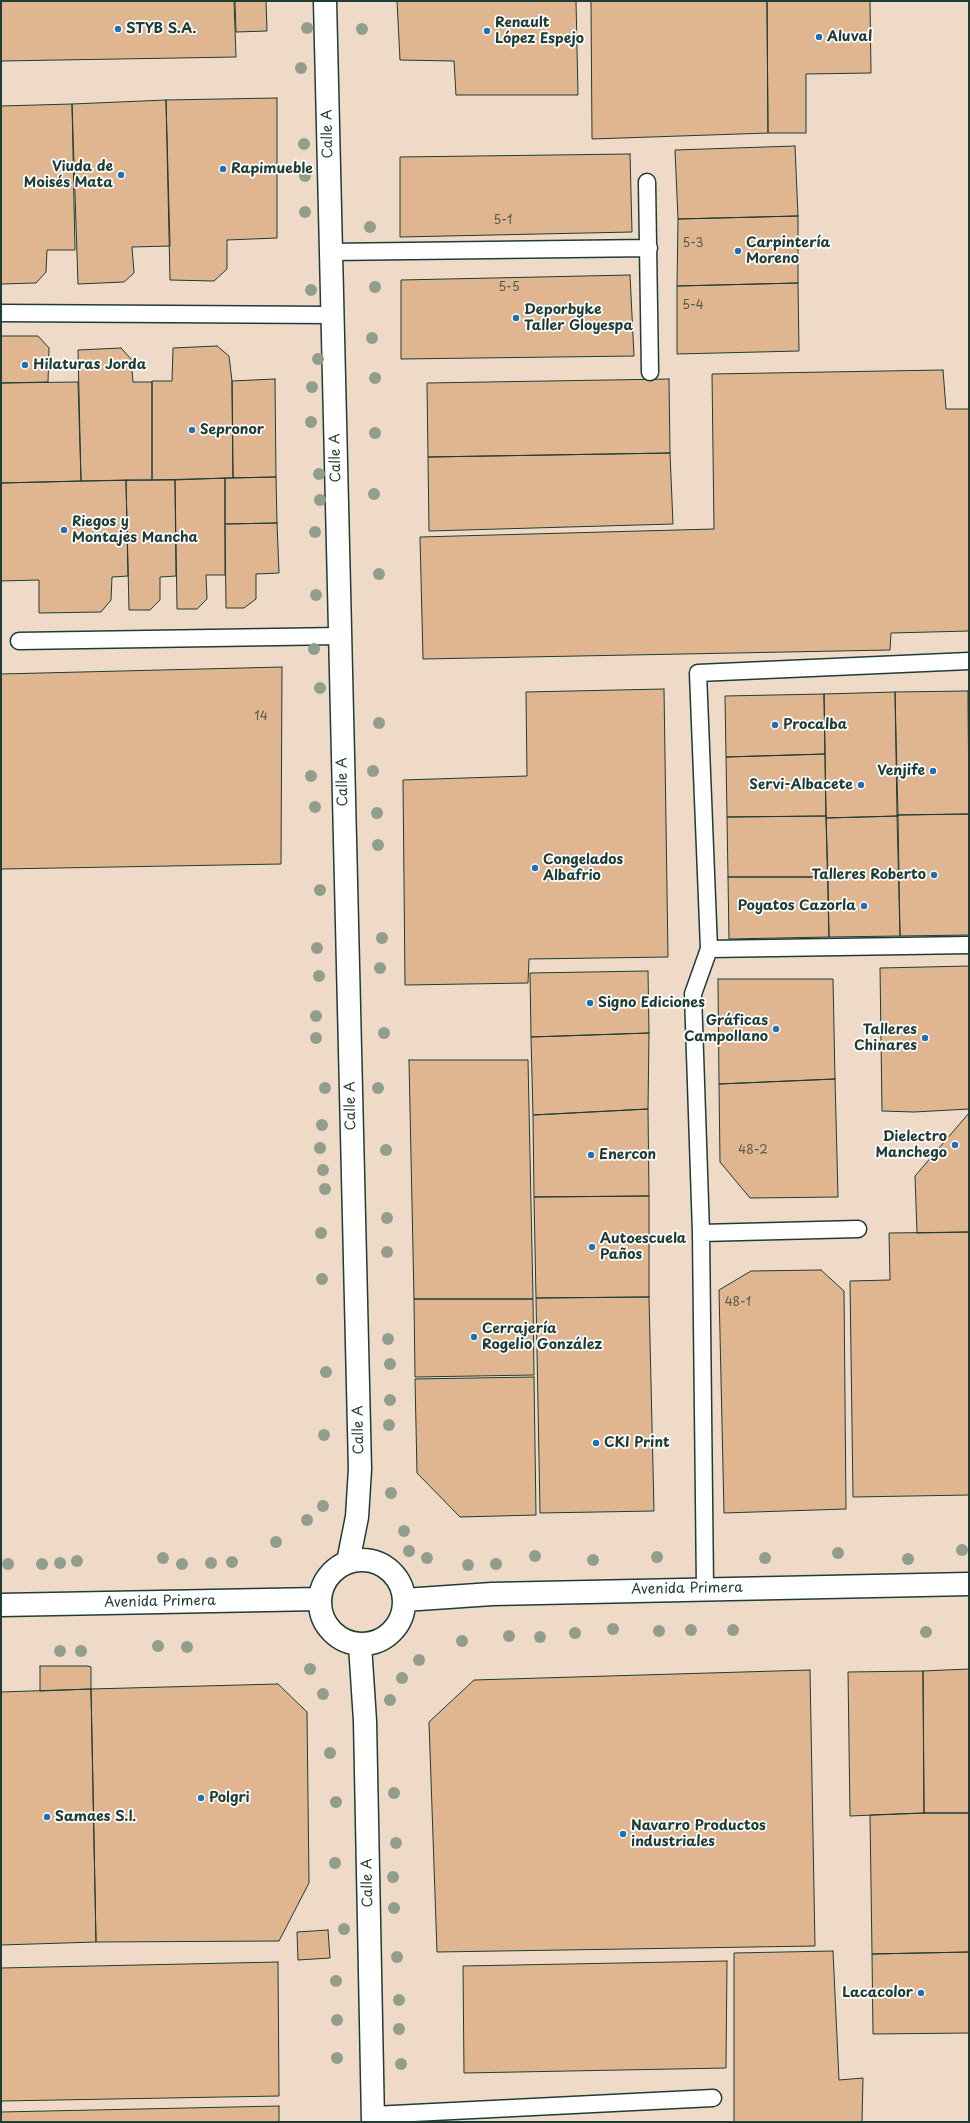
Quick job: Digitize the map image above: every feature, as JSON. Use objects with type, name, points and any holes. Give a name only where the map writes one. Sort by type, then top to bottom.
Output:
[{"type":"street","name":"Calle A","points":[[325,1],[360,1469],[356,1517],[348,1562]]},
{"type":"street","points":[[361,1560],[374,1562],[386,1567],[395,1576],[402,1588],[404,1600],[402,1618],[392,1633],[377,1643],[360,1645],[346,1642],[330,1630],[321,1613],[319,1599],[322,1587],[328,1576],[337,1568],[348,1562],[361,1560]]},
{"type":"street","name":"Avenida Primera","points":[[404,1600],[492,1594],[705,1588],[969,1584]]},
{"type":"street","name":"Avenida Primera","points":[[1,1605],[319,1599]]},
{"type":"street","name":"Calle A","points":[[360,1645],[365,1721],[373,2118]]},
{"type":"lane","points":[[647,182],[650,248],[650,372]]},
{"type":"lane","points":[[330,252],[650,248]]},
{"type":"lane","points":[[1,313],[333,315]]},
{"type":"lane","points":[[19,641],[340,636]]},
{"type":"lane","points":[[705,1588],[701,1233],[693,994],[709,949],[698,673],[969,661]]},
{"type":"lane","points":[[709,949],[969,945]]},
{"type":"lane","points":[[701,1233],[858,1229]]},
{"type":"lane","points":[[373,2118],[712,2098]]},
{"type":"shaded area","points":[[1,1],[969,1],[969,2122],[1,2122]]},
{"type":"building","name":"STYB S.A.","points":[[1,1],[234,1],[236,57],[1,61]]},
{"type":"building","points":[[235,1],[266,1],[267,31],[236,32]]},
{"type":"building","name":"Renault López Espejo","points":[[397,1],[576,1],[578,95],[456,95],[454,61],[400,60]]},
{"type":"building","points":[[591,1],[767,1],[768,133],[592,139]]},
{"type":"building","name":"Aluval","points":[[767,1],[870,1],[871,73],[806,74],[806,133],[768,133]]},
{"type":"building","name":"Rapimueble","points":[[277,98],[277,238],[227,240],[227,269],[214,281],[170,280],[166,100]]},
{"type":"building","name":"Viuda de Moisés Mata","points":[[166,100],[170,246],[132,247],[134,273],[124,282],[78,284],[72,104]]},
{"type":"building","points":[[72,104],[75,250],[47,250],[46,272],[36,283],[1,284],[1,106]]},
{"type":"building","points":[[795,146],[798,216],[678,219],[675,150]]},
{"type":"building","points":[[630,154],[632,232],[400,237],[400,157]]},
{"type":"building","name":"Carpintería Moreno","points":[[798,216],[798,283],[677,286],[678,219]]},
{"type":"building","name":"Deporbyke Taller Gloyespa","points":[[630,275],[634,356],[401,359],[401,280]]},
{"type":"building","points":[[798,283],[799,351],[677,354],[677,286]]},
{"type":"building","name":"Hilaturas Jorda","points":[[1,336],[38,336],[49,348],[48,382],[1,383]]},
{"type":"building","name":"Sepronor","points":[[217,346],[229,356],[232,381],[233,478],[152,480],[152,381],[172,381],[173,348]]},
{"type":"building","points":[[121,348],[131,359],[133,382],[152,382],[152,480],[81,481],[78,350]]},
{"type":"building","points":[[943,370],[946,409],[969,409],[969,631],[891,633],[890,650],[423,659],[420,537],[714,529],[712,374]]},
{"type":"building","points":[[275,379],[276,477],[233,478],[232,381]]},
{"type":"building","points":[[669,379],[670,453],[428,457],[427,383]]},
{"type":"building","points":[[78,382],[81,481],[1,483],[1,383]]},
{"type":"building","points":[[670,453],[673,524],[429,531],[428,457]]},
{"type":"building","points":[[276,477],[277,523],[225,524],[225,478]]},
{"type":"building","points":[[225,478],[225,575],[206,575],[207,599],[197,609],[177,609],[175,480]]},
{"type":"building","name":"Riegos y Montajes Mancha","points":[[126,480],[128,576],[112,577],[111,600],[101,612],[39,613],[39,580],[1,581],[1,483]]},
{"type":"building","points":[[126,480],[175,480],[176,576],[160,577],[160,600],[150,610],[129,610]]},
{"type":"building","points":[[277,523],[279,573],[256,574],[256,599],[244,608],[226,608],[225,524]]},
{"type":"building","points":[[282,667],[281,864],[1,869],[1,674]]},
{"type":"building","name":"Congelados Albafrio","points":[[664,689],[668,957],[529,959],[528,983],[405,985],[403,780],[527,776],[526,692]]},
{"type":"building","name":"Venjife","points":[[968,691],[969,814],[897,815],[895,692]]},
{"type":"building","name":"Servi-Albacete","points":[[895,692],[898,816],[826,818],[824,694]]},
{"type":"building","name":"Procalba","points":[[824,694],[825,754],[726,757],[725,696]]},
{"type":"building","points":[[825,754],[826,816],[727,817],[726,757]]},
{"type":"building","name":"Talleres Roberto","points":[[969,814],[969,935],[900,936],[897,815]]},
{"type":"building","points":[[826,816],[828,877],[728,877],[727,817]]},
{"type":"building","name":"Poyatos Cazorla","points":[[898,816],[900,936],[829,937],[826,818]]},
{"type":"building","points":[[728,877],[828,877],[829,937],[729,939]]},
{"type":"building","name":"Talleres Chinares","points":[[969,966],[969,1109],[914,1112],[882,1111],[880,968]]},
{"type":"building","name":"Signo Ediciones","points":[[648,971],[649,1033],[531,1037],[530,973]]},
{"type":"building","name":"Gráficas Campollano","points":[[718,979],[833,979],[835,1079],[719,1084]]},
{"type":"building","points":[[649,1033],[648,1109],[533,1115],[531,1037]]},
{"type":"building","points":[[409,1060],[528,1060],[533,1299],[414,1299]]},
{"type":"building","points":[[835,1079],[838,1197],[750,1198],[720,1162],[719,1084]]},
{"type":"building","name":"Enercon","points":[[648,1109],[649,1196],[534,1197],[533,1115]]},
{"type":"building","name":"Dielectro Manchego","points":[[969,1113],[969,1232],[917,1233],[915,1176]]},
{"type":"building","name":"Autoescuela Paños","points":[[649,1196],[649,1297],[536,1298],[534,1197]]},
{"type":"building","points":[[969,1232],[969,1495],[853,1497],[850,1281],[890,1280],[889,1233]]},
{"type":"building","points":[[821,1270],[844,1291],[846,1509],[724,1513],[719,1290],[751,1271]]},
{"type":"building","name":"CKI Print","points":[[649,1297],[654,1511],[540,1513],[536,1298]]},
{"type":"building","name":"Cerrajería Rogelio González","points":[[414,1299],[533,1299],[534,1375],[415,1377]]},
{"type":"building","points":[[534,1377],[536,1515],[460,1517],[417,1473],[415,1379]]},
{"type":"building","points":[[40,1666],[91,1667],[91,1689],[40,1691]]},
{"type":"building","points":[[969,1669],[969,1813],[924,1813],[923,1671]]},
{"type":"building","name":"Navarro Productos industriales","points":[[810,1670],[815,1946],[437,1952],[429,1722],[474,1680]]},
{"type":"building","points":[[923,1671],[924,1813],[850,1816],[848,1672]]},
{"type":"building","name":"Polgri","points":[[278,1684],[307,1712],[309,1883],[279,1941],[96,1942],[91,1689]]},
{"type":"building","name":"Samaes S.l.","points":[[91,1689],[96,1942],[1,1945],[1,1692]]},
{"type":"building","points":[[969,1813],[969,1952],[872,1954],[870,1815]]},
{"type":"building","points":[[328,1930],[330,1958],[298,1960],[297,1932]]},
{"type":"building","points":[[833,1951],[839,2080],[863,2078],[862,2122],[734,2122],[734,1953]]},
{"type":"building","name":"Lacacolor","points":[[969,1952],[969,2033],[873,2034],[872,1954]]},
{"type":"building","points":[[727,1961],[726,2068],[464,2073],[463,1966]]},
{"type":"building","points":[[278,1962],[279,2096],[1,2101],[1,1968]]},
{"type":"building","points":[[279,2106],[279,2122],[1,2122],[1,2112]]},
{"type":"place","name":"STYB S.A.","points":[[118,29]]},
{"type":"place","name":"Renault López Espejo","points":[[487,31]]},
{"type":"place","name":"Aluval","points":[[819,37]]},
{"type":"place","name":"Rapimueble","points":[[223,169]]},
{"type":"place","name":"Viuda de Moisés Mata","points":[[121,175]]},
{"type":"place","name":"Carpintería Moreno","points":[[738,251]]},
{"type":"place","name":"Deporbyke Taller Gloyespa","points":[[516,318]]},
{"type":"place","name":"Hilaturas Jorda","points":[[25,365]]},
{"type":"place","name":"Sepronor","points":[[192,430]]},
{"type":"place","name":"Riegos y Montajes Mancha","points":[[64,530]]},
{"type":"place","name":"Procalba","points":[[775,725]]},
{"type":"place","name":"Venjife","points":[[933,771]]},
{"type":"place","name":"Servi-Albacete","points":[[861,785]]},
{"type":"place","name":"Congelados Albafrio","points":[[535,868]]},
{"type":"place","name":"Talleres Roberto","points":[[934,875]]},
{"type":"place","name":"Poyatos Cazorla","points":[[864,906]]},
{"type":"place","name":"Signo Ediciones","points":[[590,1003]]},
{"type":"place","name":"Gráficas Campollano","points":[[776,1029]]},
{"type":"place","name":"Talleres Chinares","points":[[925,1038]]},
{"type":"place","name":"Dielectro Manchego","points":[[955,1145]]},
{"type":"place","name":"Enercon","points":[[591,1155]]},
{"type":"place","name":"Autoescuela Paños","points":[[592,1247]]},
{"type":"place","name":"Cerrajería Rogelio González","points":[[474,1337]]},
{"type":"place","name":"CKI Print","points":[[596,1443]]},
{"type":"place","name":"Polgri","points":[[201,1798]]},
{"type":"place","name":"Samaes S.l.","points":[[47,1817]]},
{"type":"place","name":"Navarro Productos industriales","points":[[623,1834]]},
{"type":"place","name":"Lacacolor","points":[[921,1993]]}]
